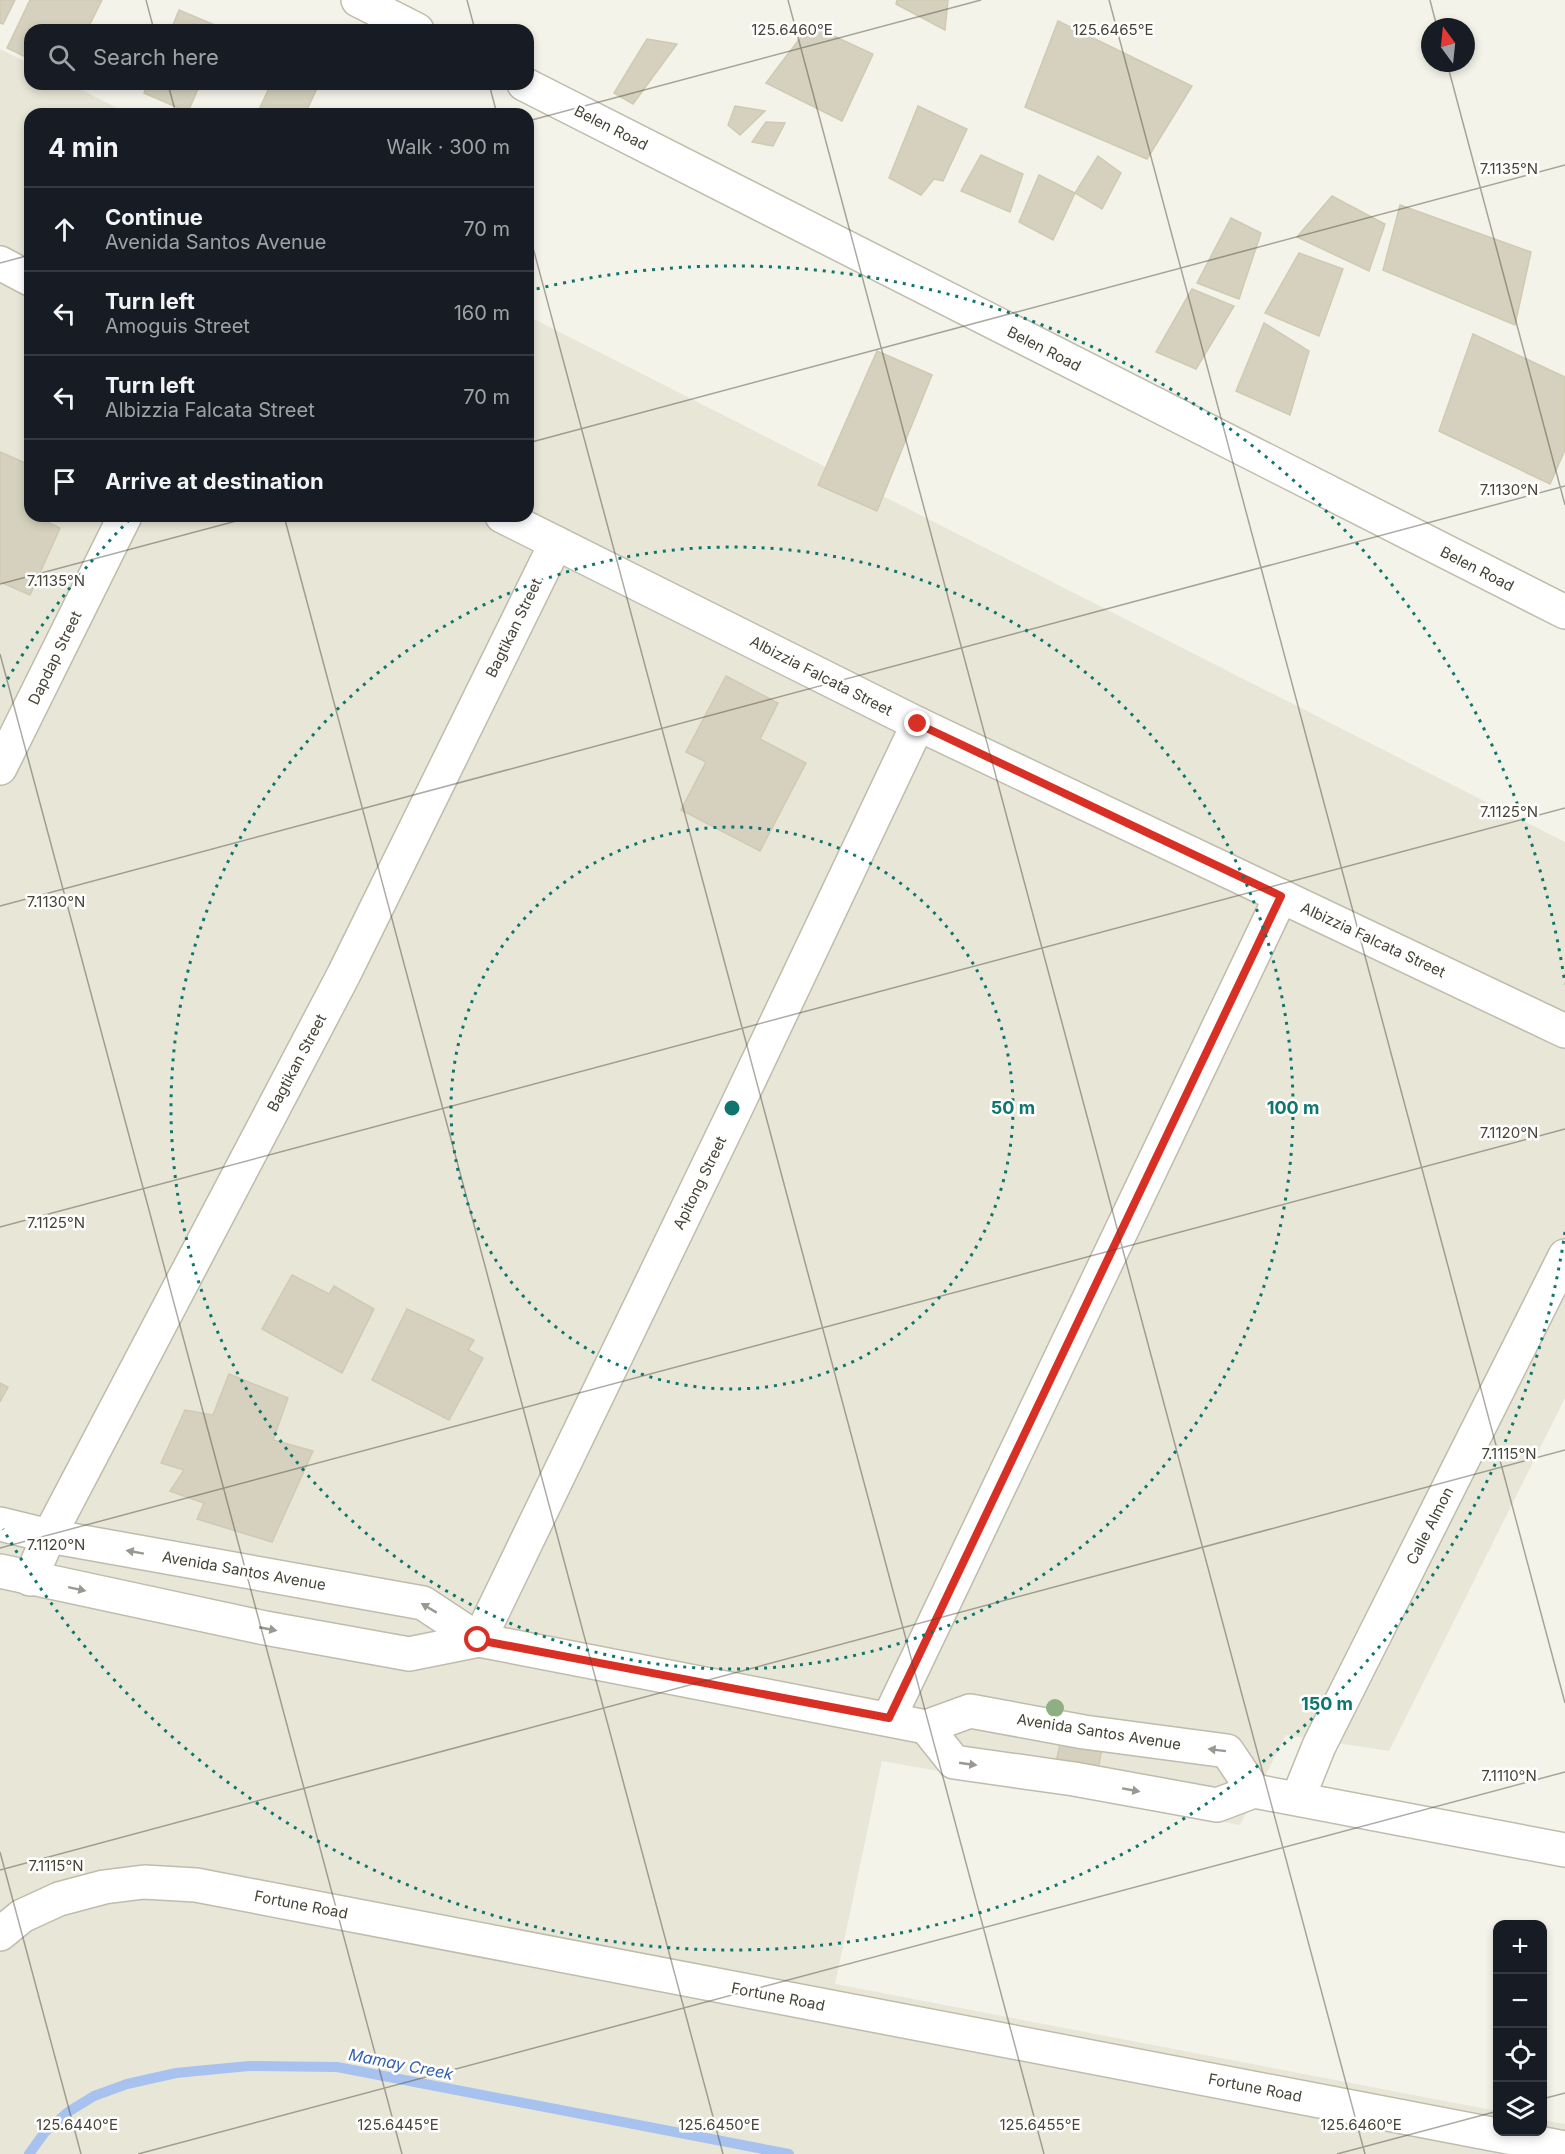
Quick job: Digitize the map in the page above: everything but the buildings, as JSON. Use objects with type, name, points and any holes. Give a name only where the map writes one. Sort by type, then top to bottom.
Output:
[{"type":"street","points":[[358,0],[405,24]]},
{"type":"street","name":"Belen Road","points":[[534,89],[1565,612]]},
{"type":"street","points":[[0,263],[24,276]]},
{"type":"street","name":"Dapdap Street","points":[[0,768],[122,522]]},
{"type":"street","name":"Albizzia Falcata Street","points":[[514,522],[918,724],[1565,1031]]},
{"type":"street","name":"Bagtikan Street","points":[[15,1575],[49,1536],[344,974],[556,543]]},
{"type":"street","name":"Apitong Street","points":[[478,1640],[735,1110],[918,724]]},
{"type":"street","points":[[889,1718],[1281,896]]},
{"type":"street","name":"Calle Almon","points":[[1298,1798],[1319,1746],[1565,1257]]},
{"type":"street","name":"Avenida Santos Avenue","points":[[0,1524],[49,1536],[423,1604],[478,1640]]},
{"type":"street","name":"Avenida Santos Avenue","points":[[15,1575],[266,1628],[408,1654],[478,1640],[926,1727],[970,1711],[1084,1732],[1227,1751],[1254,1791]]},
{"type":"street","points":[[926,1727],[954,1762],[1074,1779],[1217,1805],[1254,1791],[1565,1850]]},
{"type":"street","name":"Fortune Road","points":[[0,1934],[22,1916],[50,1903],[104,1887],[144,1882],[196,1885],[1565,2148]]},
{"type":"shaded area","points":[[0,49],[24,61],[24,90],[82,90],[117,108],[24,108],[24,522],[534,522],[534,319],[1565,842],[1565,1398],[1389,1751],[1286,1735],[1240,1825],[882,1761],[835,1984],[1493,2110],[1493,2136],[1547,2136],[1547,2121],[1565,2124],[1565,2154],[0,2154]]},
{"type":"waterway","name":"Mamay Creek","points":[[29,2154],[45,2132],[68,2112],[94,2096],[127,2084],[176,2073],[249,2066],[337,2067],[789,2154]]},
{"type":"route","points":[[478,1640],[889,1718],[1281,896],[918,724]]}]
